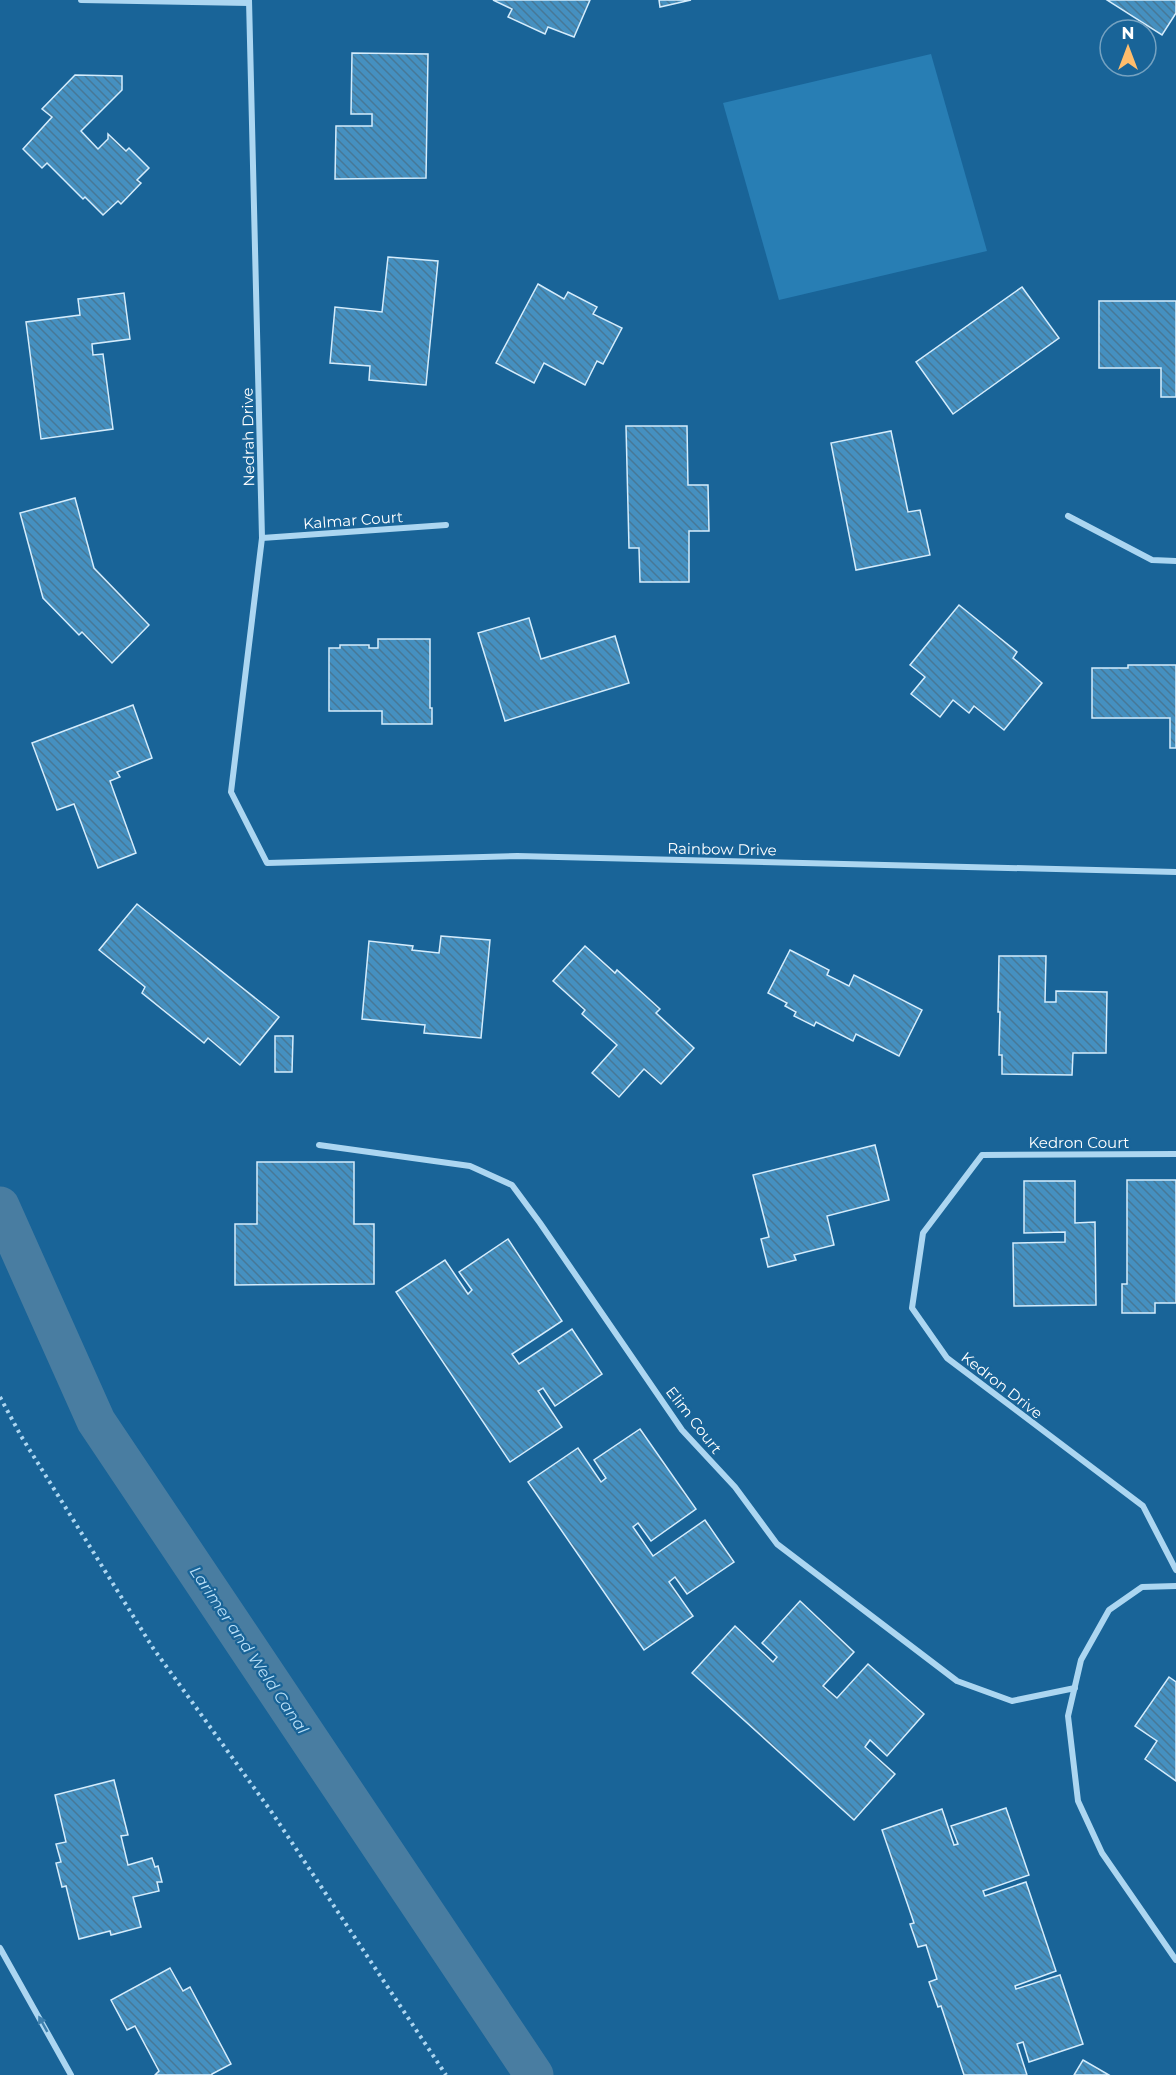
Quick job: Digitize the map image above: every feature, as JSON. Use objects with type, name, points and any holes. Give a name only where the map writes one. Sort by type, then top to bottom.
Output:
[{"type":"street","points":[[81,0],[249,1]]},
{"type":"street","name":"Nedrah Drive","points":[[249,1],[262,538],[231,792],[267,863]]},
{"type":"street","points":[[1068,516],[1152,560],[1176,561]]},
{"type":"street","name":"Kalmar Court","points":[[262,538],[446,525]]},
{"type":"street","name":"Rainbow Drive","points":[[267,863],[517,856],[1176,872]]},
{"type":"street","name":"Elim Court","points":[[319,1144],[470,1166],[512,1185],[682,1430],[735,1487],[777,1544],[957,1681],[1012,1701],[1075,1688]]},
{"type":"street","name":"Kedron Court","points":[[982,1155],[1176,1154]]},
{"type":"street","name":"Kedron Drive","points":[[982,1155],[922,1233],[912,1308],[948,1358],[1143,1506],[1176,1570]]},
{"type":"street","points":[[1176,1586],[1142,1587],[1109,1610],[1081,1660],[1068,1716],[1078,1801],[1102,1853],[1176,1960]]},
{"type":"street","points":[[0,1948],[71,2075]]},
{"type":"path","points":[[0,1397],[21,1436],[153,1648],[273,1814],[446,2075]]},
{"type":"shaded area","points":[[931,54],[987,251],[779,300],[723,103]]},
{"type":"building","points":[[493,0],[590,0],[574,37],[548,27],[545,34],[508,17],[512,9]]},
{"type":"building","points":[[659,0],[691,0],[660,7]]},
{"type":"building","points":[[1107,0],[1176,0],[1176,13],[1162,35],[1158,32],[1158,18],[1135,18]]},
{"type":"building","points":[[352,53],[428,54],[426,178],[335,179],[336,126],[372,126],[372,114],[351,114]]},
{"type":"building","points":[[75,75],[122,76],[122,90],[81,131],[98,149],[108,139],[108,134],[126,151],[129,148],[149,168],[137,180],[141,183],[121,204],[118,201],[103,215],[85,197],[83,199],[47,163],[42,168],[23,149],[52,117],[42,109]]},
{"type":"building","points":[[388,257],[438,261],[426,385],[369,380],[370,366],[330,363],[335,307],[382,312]]},
{"type":"building","points":[[538,284],[564,299],[568,292],[597,307],[593,314],[622,328],[603,364],[597,361],[585,385],[544,363],[534,383],[496,363]]},
{"type":"building","points":[[1022,287],[1059,338],[953,414],[916,362]]},
{"type":"building","points":[[124,293],[130,339],[92,344],[93,355],[103,354],[113,429],[41,439],[26,322],[80,315],[78,299]]},
{"type":"building","points":[[1099,301],[1176,301],[1176,397],[1161,397],[1161,368],[1099,368]]},
{"type":"building","points":[[626,426],[687,426],[688,485],[708,485],[709,531],[689,531],[689,582],[640,582],[639,548],[629,548]]},
{"type":"building","points":[[891,431],[908,512],[920,510],[930,555],[856,570],[831,443]]},
{"type":"building","points":[[75,498],[94,568],[149,625],[112,663],[82,632],[79,635],[43,598],[20,513]]},
{"type":"building","points":[[959,605],[1017,652],[1013,658],[1042,683],[1004,730],[974,706],[969,713],[953,700],[940,717],[911,694],[925,677],[910,665]]},
{"type":"building","points":[[529,618],[541,659],[615,636],[629,683],[505,721],[478,633]]},
{"type":"building","points":[[378,639],[430,639],[432,724],[382,724],[382,711],[329,711],[329,648],[340,648],[340,645],[369,645],[369,648],[378,648]]},
{"type":"building","points":[[1128,665],[1176,665],[1176,748],[1170,748],[1170,718],[1092,718],[1092,668],[1128,668]]},
{"type":"building","points":[[133,705],[152,758],[117,772],[120,777],[110,781],[136,853],[98,868],[74,804],[57,810],[32,743]]},
{"type":"building","points":[[137,904],[279,1017],[240,1065],[208,1038],[204,1043],[142,993],[145,987],[99,950]]},
{"type":"building","points":[[441,936],[490,940],[481,1038],[424,1033],[425,1025],[362,1019],[369,941],[413,946],[412,950],[439,953]]},
{"type":"building","points":[[585,946],[615,973],[617,970],[660,1009],[656,1013],[694,1048],[661,1084],[644,1069],[619,1097],[592,1073],[617,1045],[582,1014],[585,1010],[553,981]]},
{"type":"building","points":[[790,950],[829,970],[827,975],[849,986],[854,975],[922,1010],[899,1056],[856,1034],[853,1041],[816,1022],[814,1026],[794,1016],[796,1012],[785,1006],[787,1003],[768,993]]},
{"type":"building","points":[[999,956],[1046,956],[1045,1002],[1056,1002],[1056,991],[1107,992],[1106,1053],[1073,1053],[1072,1075],[1002,1074],[1002,1055],[999,1055]]},
{"type":"building","points":[[275,1036],[293,1036],[292,1072],[275,1072]]},
{"type":"building","points":[[875,1145],[889,1200],[827,1216],[834,1245],[794,1255],[796,1260],[768,1267],[761,1239],[769,1237],[753,1175]]},
{"type":"building","points":[[257,1162],[354,1162],[354,1224],[374,1224],[374,1284],[235,1285],[235,1224],[257,1224]]},
{"type":"building","points":[[1127,1180],[1176,1180],[1176,1303],[1155,1303],[1155,1313],[1122,1313],[1122,1284],[1127,1284]]},
{"type":"building","points":[[1024,1181],[1075,1181],[1075,1223],[1095,1222],[1096,1305],[1014,1306],[1013,1243],[1065,1242],[1065,1232],[1024,1233]]},
{"type":"building","points":[[508,1239],[562,1321],[512,1354],[519,1364],[572,1329],[602,1374],[555,1406],[543,1388],[538,1391],[562,1427],[510,1462],[396,1292],[445,1260],[468,1294],[472,1290],[459,1272]]},
{"type":"building","points":[[640,1429],[696,1509],[651,1541],[638,1523],[633,1527],[653,1556],[705,1520],[734,1562],[687,1594],[675,1577],[669,1582],[693,1616],[644,1650],[528,1482],[578,1448],[601,1482],[606,1478],[594,1460]]},
{"type":"building","points":[[800,1601],[854,1652],[823,1686],[837,1698],[868,1664],[924,1714],[887,1756],[870,1740],[865,1747],[895,1774],[854,1820],[692,1673],[735,1626],[773,1662],[777,1657],[762,1643]]},
{"type":"building","points":[[1169,1677],[1176,1682],[1176,1781],[1145,1759],[1157,1741],[1135,1726]]},
{"type":"building","points":[[114,1780],[128,1835],[121,1836],[128,1865],[152,1858],[155,1867],[158,1866],[162,1882],[157,1882],[159,1891],[133,1897],[141,1927],[111,1935],[110,1931],[79,1939],[66,1886],[62,1887],[56,1863],[61,1862],[56,1844],[66,1842],[55,1795]]},
{"type":"building","points":[[1006,1808],[1029,1875],[983,1891],[985,1896],[1026,1882],[1056,1971],[1015,1986],[1016,1989],[1060,1975],[1083,2044],[1029,2062],[1023,2042],[1017,2044],[1027,2075],[964,2075],[941,2006],[938,2007],[929,1982],[937,1979],[926,1945],[918,1947],[910,1924],[914,1923],[882,1830],[942,1809],[954,1845],[958,1844],[951,1826]]},
{"type":"building","points":[[170,1968],[183,1991],[190,1987],[231,2064],[212,2075],[155,2075],[159,2071],[135,2026],[127,2030],[111,2000]]},
{"type":"building","points":[[1083,2060],[1109,2075],[1074,2075]]},
{"type":"waterway","name":"Larimer and Weld Canal","points":[[0,1206],[96,1421],[534,2075]]}]
